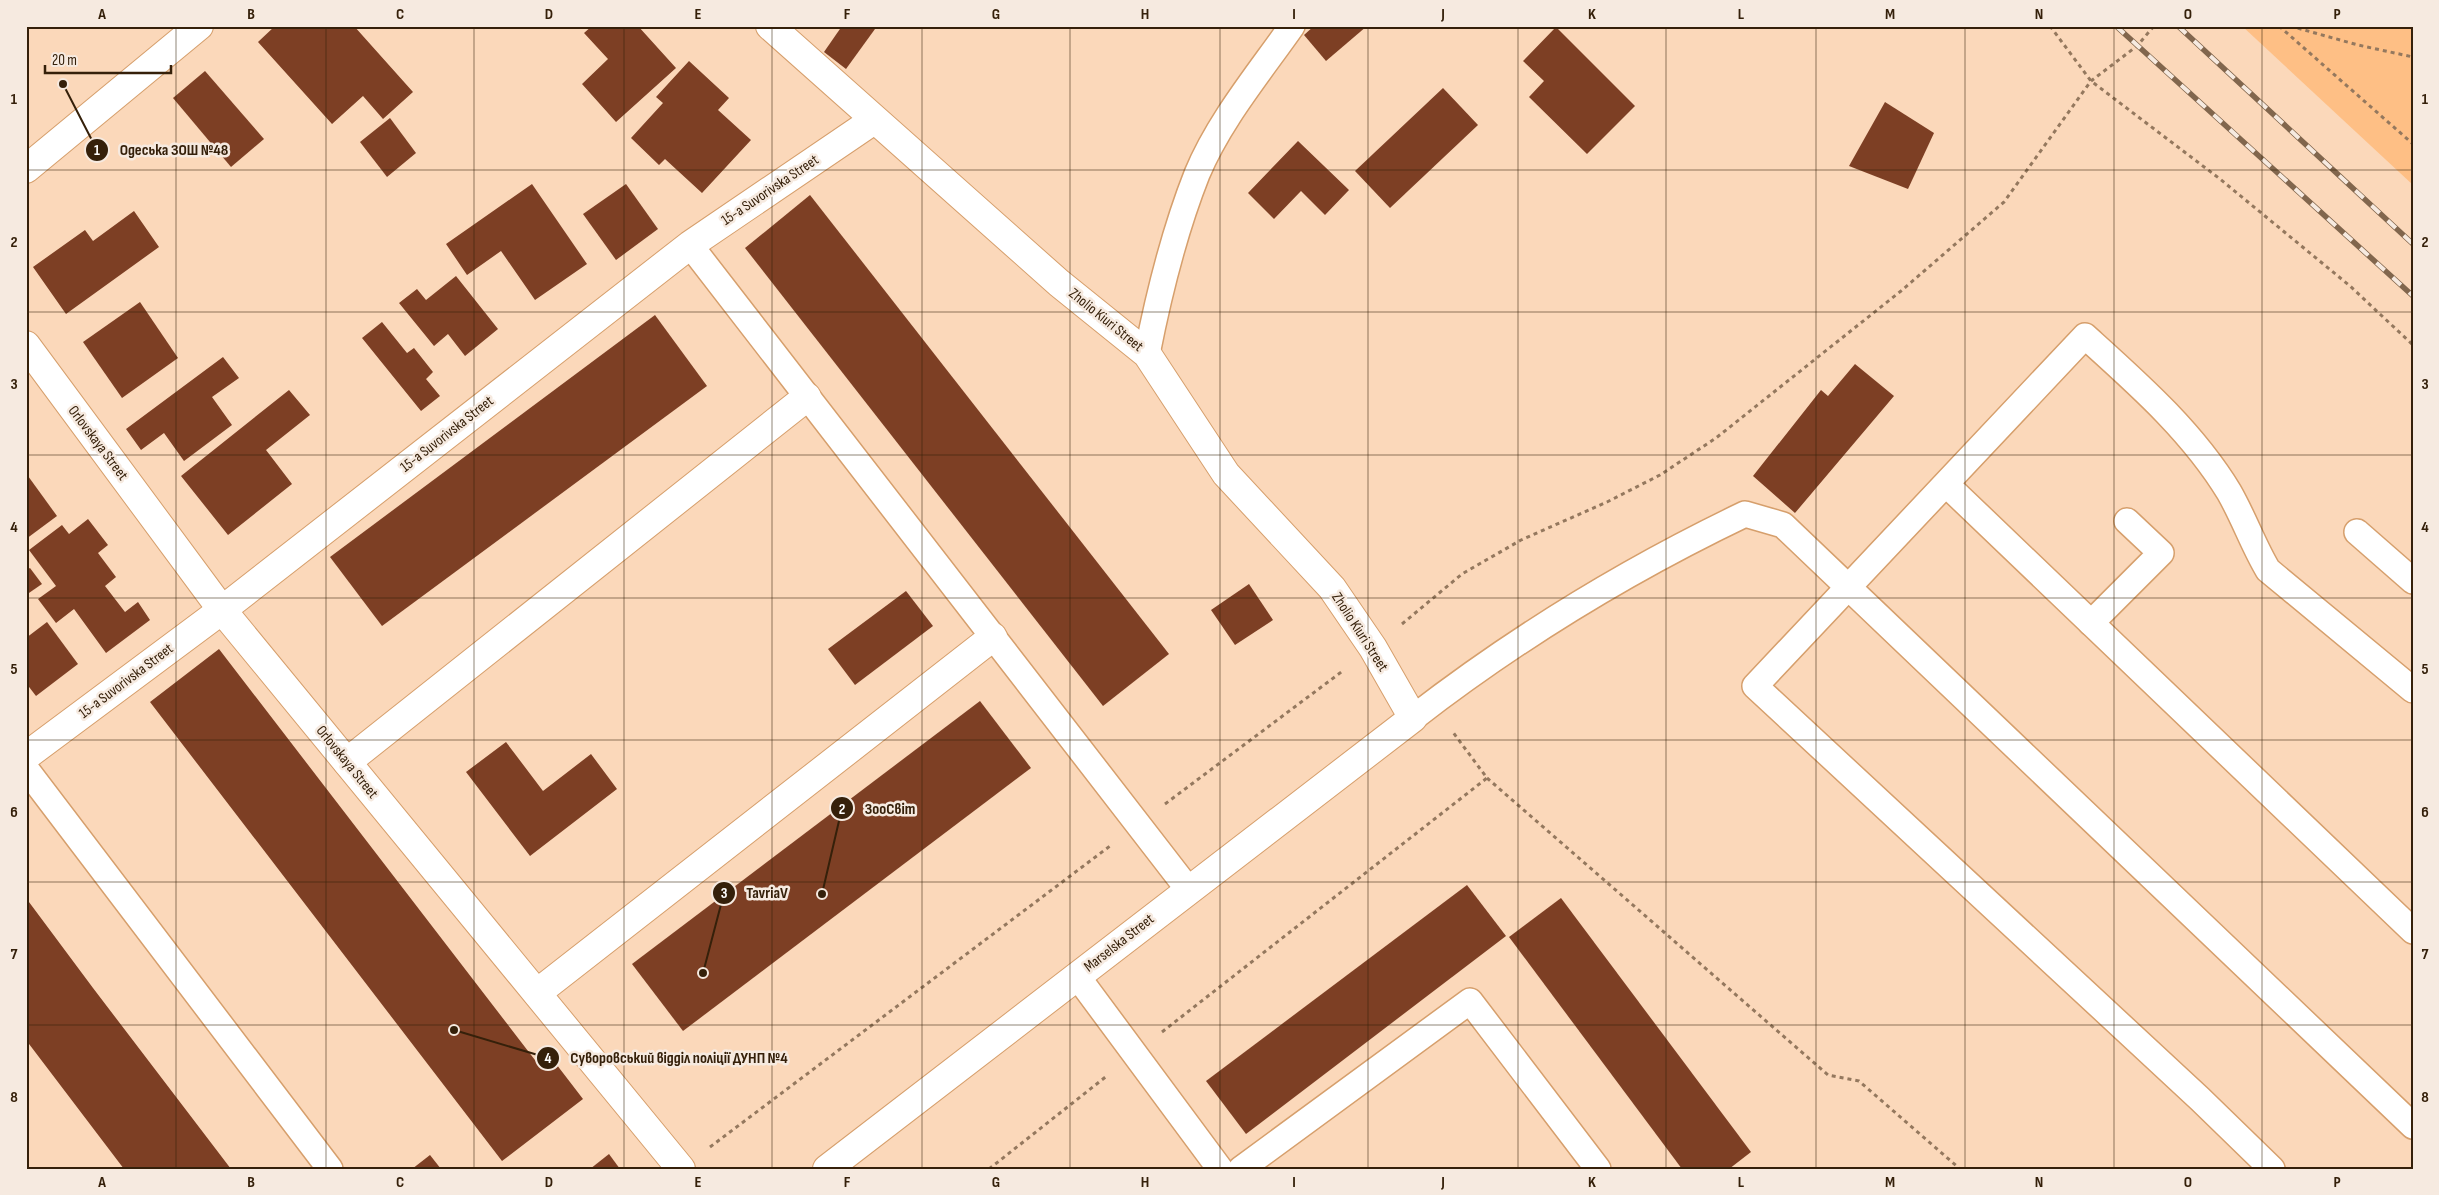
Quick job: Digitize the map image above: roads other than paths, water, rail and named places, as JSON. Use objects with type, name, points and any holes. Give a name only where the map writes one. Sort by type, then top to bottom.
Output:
[{"type":"street","points":[[26,169],[199,26]]},
{"type":"street","name":"Zholio Kiuri Street","points":[[770,26],[1059,283],[1147,354],[1226,474],[1332,588],[1373,648],[1422,711]]},
{"type":"street","name":"15-a Suvorivska Street","points":[[26,756],[222,610],[690,245],[874,120]]},
{"type":"street","name":"Orlovskaya Street","points":[[26,346],[222,610],[681,1169]]},
{"type":"street","points":[[347,762],[808,397]]},
{"type":"street","points":[[537,993],[993,637]]},
{"type":"street","name":"Marselska Street","points":[[827,1169],[1188,889],[1422,711]]},
{"type":"lane","points":[[1147,354],[1161,282],[1198,173],[1222,128],[1292,26]]},
{"type":"lane","points":[[690,245],[1188,889]]},
{"type":"lane","points":[[2272,1169],[2200,1099],[1755,686],[1947,485],[2085,336],[2146,391],[2193,442],[2228,491],[2247,524],[2256,550],[2268,570],[2413,690]]},
{"type":"lane","points":[[1947,485],[2413,931]]},
{"type":"lane","points":[[1422,711],[1562,614],[1671,549],[1745,514],[1783,525],[2413,1126]]},
{"type":"lane","points":[[2091,623],[2161,553],[2127,521]]},
{"type":"lane","points":[[2357,532],[2413,581]]},
{"type":"lane","points":[[26,769],[330,1169]]},
{"type":"lane","points":[[1077,976],[1220,1169]]},
{"type":"lane","points":[[1241,1169],[1470,1001],[1598,1169]]},
{"type":"railway","points":[[2116,26],[2413,296]]},
{"type":"railway","points":[[2178,26],[2413,244]]},
{"type":"place","name":"Одеська ЗОШ №48","points":[[63,84]]},
{"type":"place","name":"ЗооСвіт","points":[[822,894]]},
{"type":"place","name":"TavriaV","points":[[703,973]]},
{"type":"place","name":"Суворовський відділ поліції ДУНП №4","points":[[454,1030]]}]
